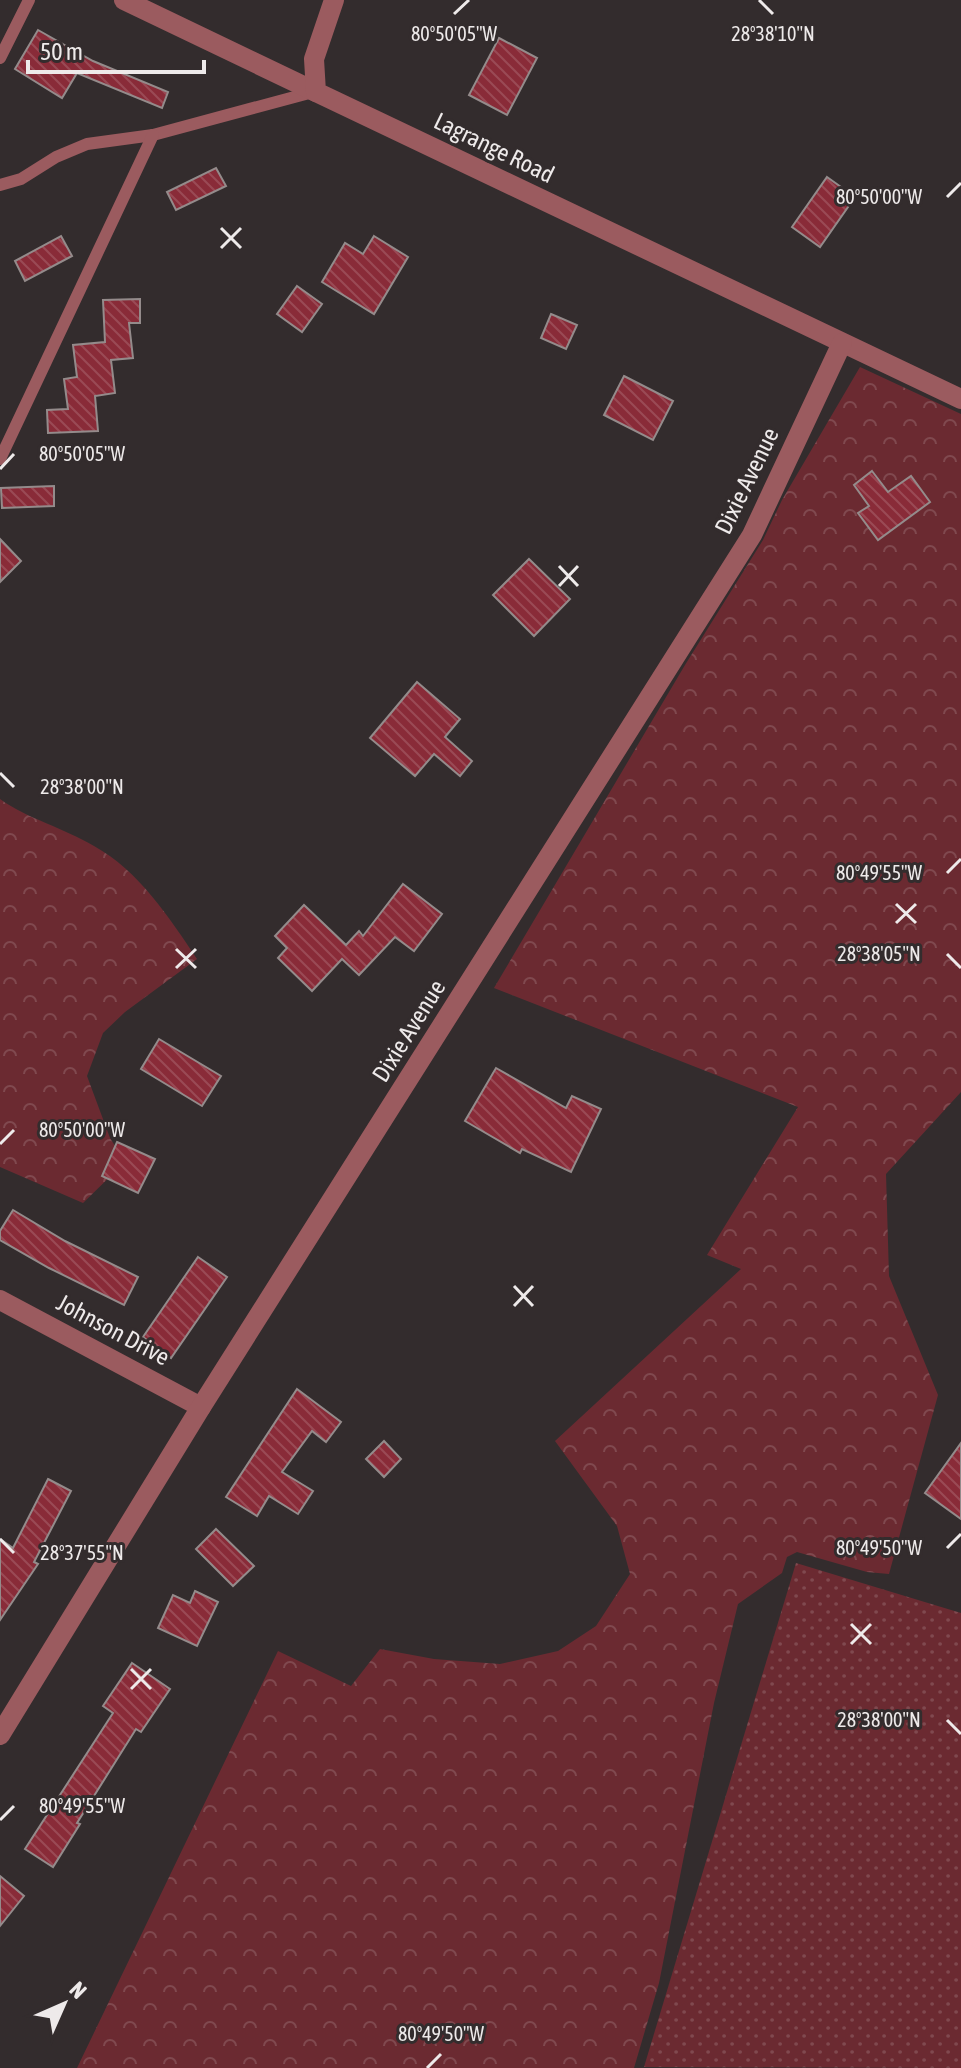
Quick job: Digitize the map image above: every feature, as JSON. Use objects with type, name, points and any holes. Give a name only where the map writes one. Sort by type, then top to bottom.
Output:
[{"type":"street","name":"Lagrange Road","points":[[124,0],[961,399]]},
{"type":"street","points":[[316,92],[314,59],[334,0]]},
{"type":"street","name":"Dixie Avenue","points":[[0,1735],[201,1407],[752,535],[842,343]]},
{"type":"street","name":"Johnson Drive","points":[[0,1300],[201,1407]]},
{"type":"lane","points":[[0,58],[29,0]]},
{"type":"lane","points":[[0,185],[21,179],[56,157],[87,144],[153,135],[316,92]]},
{"type":"lane","points":[[0,459],[153,135]]},
{"type":"green space","points":[[860,367],[961,414],[961,1092],[886,1174],[889,1276],[938,1395],[889,1574],[867,1572],[797,1552],[787,1557],[782,1573],[738,1604],[714,1703],[659,1983],[634,2068],[77,2068],[278,1651],[351,1686],[380,1649],[434,1659],[500,1664],[558,1651],[596,1626],[630,1574],[617,1526],[555,1441],[741,1269],[707,1255],[798,1107],[494,988],[685,665],[763,540],[782,500]]},
{"type":"green space","points":[[0,799],[94,846],[125,868],[164,911],[197,959],[125,1012],[103,1033],[87,1076],[110,1138],[125,1162],[83,1203],[0,1167]]},
{"type":"green space","points":[[796,1563],[961,1613],[961,2068],[644,2067]]},
{"type":"building","points":[[38,30],[93,61],[168,92],[162,108],[77,73],[62,98],[15,69]]},
{"type":"building","points":[[499,38],[537,58],[507,115],[469,95]]},
{"type":"building","points":[[216,168],[226,186],[176,210],[167,192]]},
{"type":"building","points":[[827,177],[855,197],[820,247],[792,227]]},
{"type":"building","points":[[61,236],[72,256],[25,281],[15,261]]},
{"type":"building","points":[[374,236],[408,257],[374,314],[322,282],[345,243],[363,254]]},
{"type":"building","points":[[297,286],[322,304],[302,332],[277,314]]},
{"type":"building","points":[[140,299],[140,323],[129,323],[133,358],[111,360],[115,393],[95,396],[98,431],[48,433],[47,410],[68,409],[64,379],[77,377],[73,345],[105,342],[103,300]]},
{"type":"building","points":[[551,314],[577,325],[566,349],[541,338]]},
{"type":"building","points":[[624,376],[673,401],[653,440],[604,415]]},
{"type":"building","points":[[872,471],[888,492],[911,476],[930,502],[878,540],[858,513],[869,506],[854,485]]},
{"type":"building","points":[[54,486],[54,506],[2,508],[1,488]]},
{"type":"building","points":[[0,539],[21,561],[0,582]]},
{"type":"building","points":[[529,559],[570,599],[534,636],[493,595]]},
{"type":"building","points":[[417,682],[460,719],[445,737],[472,761],[460,776],[434,754],[415,776],[370,738]]},
{"type":"building","points":[[403,884],[442,914],[414,951],[395,937],[359,975],[342,959],[312,991],[278,958],[287,948],[275,936],[304,905],[346,945],[359,931],[363,936]]},
{"type":"building","points":[[159,1039],[221,1076],[202,1106],[141,1069]]},
{"type":"building","points":[[496,1068],[566,1108],[572,1096],[601,1109],[571,1172],[522,1149],[520,1153],[465,1121]]},
{"type":"building","points":[[117,1142],[155,1159],[138,1193],[102,1176]]},
{"type":"building","points":[[13,1210],[65,1241],[138,1277],[124,1305],[0,1240],[0,1231]]},
{"type":"building","points":[[198,1257],[227,1277],[171,1358],[143,1337]]},
{"type":"building","points":[[297,1389],[341,1422],[326,1442],[312,1431],[282,1472],[313,1491],[298,1514],[269,1496],[257,1516],[226,1497]]},
{"type":"building","points":[[384,1441],[401,1459],[384,1477],[366,1459]]},
{"type":"building","points":[[961,1443],[961,1519],[925,1493]]},
{"type":"building","points":[[48,1479],[71,1491],[34,1562],[38,1564],[0,1620],[0,1539],[13,1548]]},
{"type":"building","points":[[216,1529],[254,1566],[233,1586],[196,1549]]},
{"type":"building","points":[[195,1591],[218,1602],[197,1646],[158,1628],[173,1595],[190,1603]]},
{"type":"building","points":[[132,1663],[170,1689],[141,1732],[136,1729],[53,1867],[25,1849],[113,1713],[103,1706]]},
{"type":"building","points":[[0,1876],[24,1896],[0,1926]]}]
